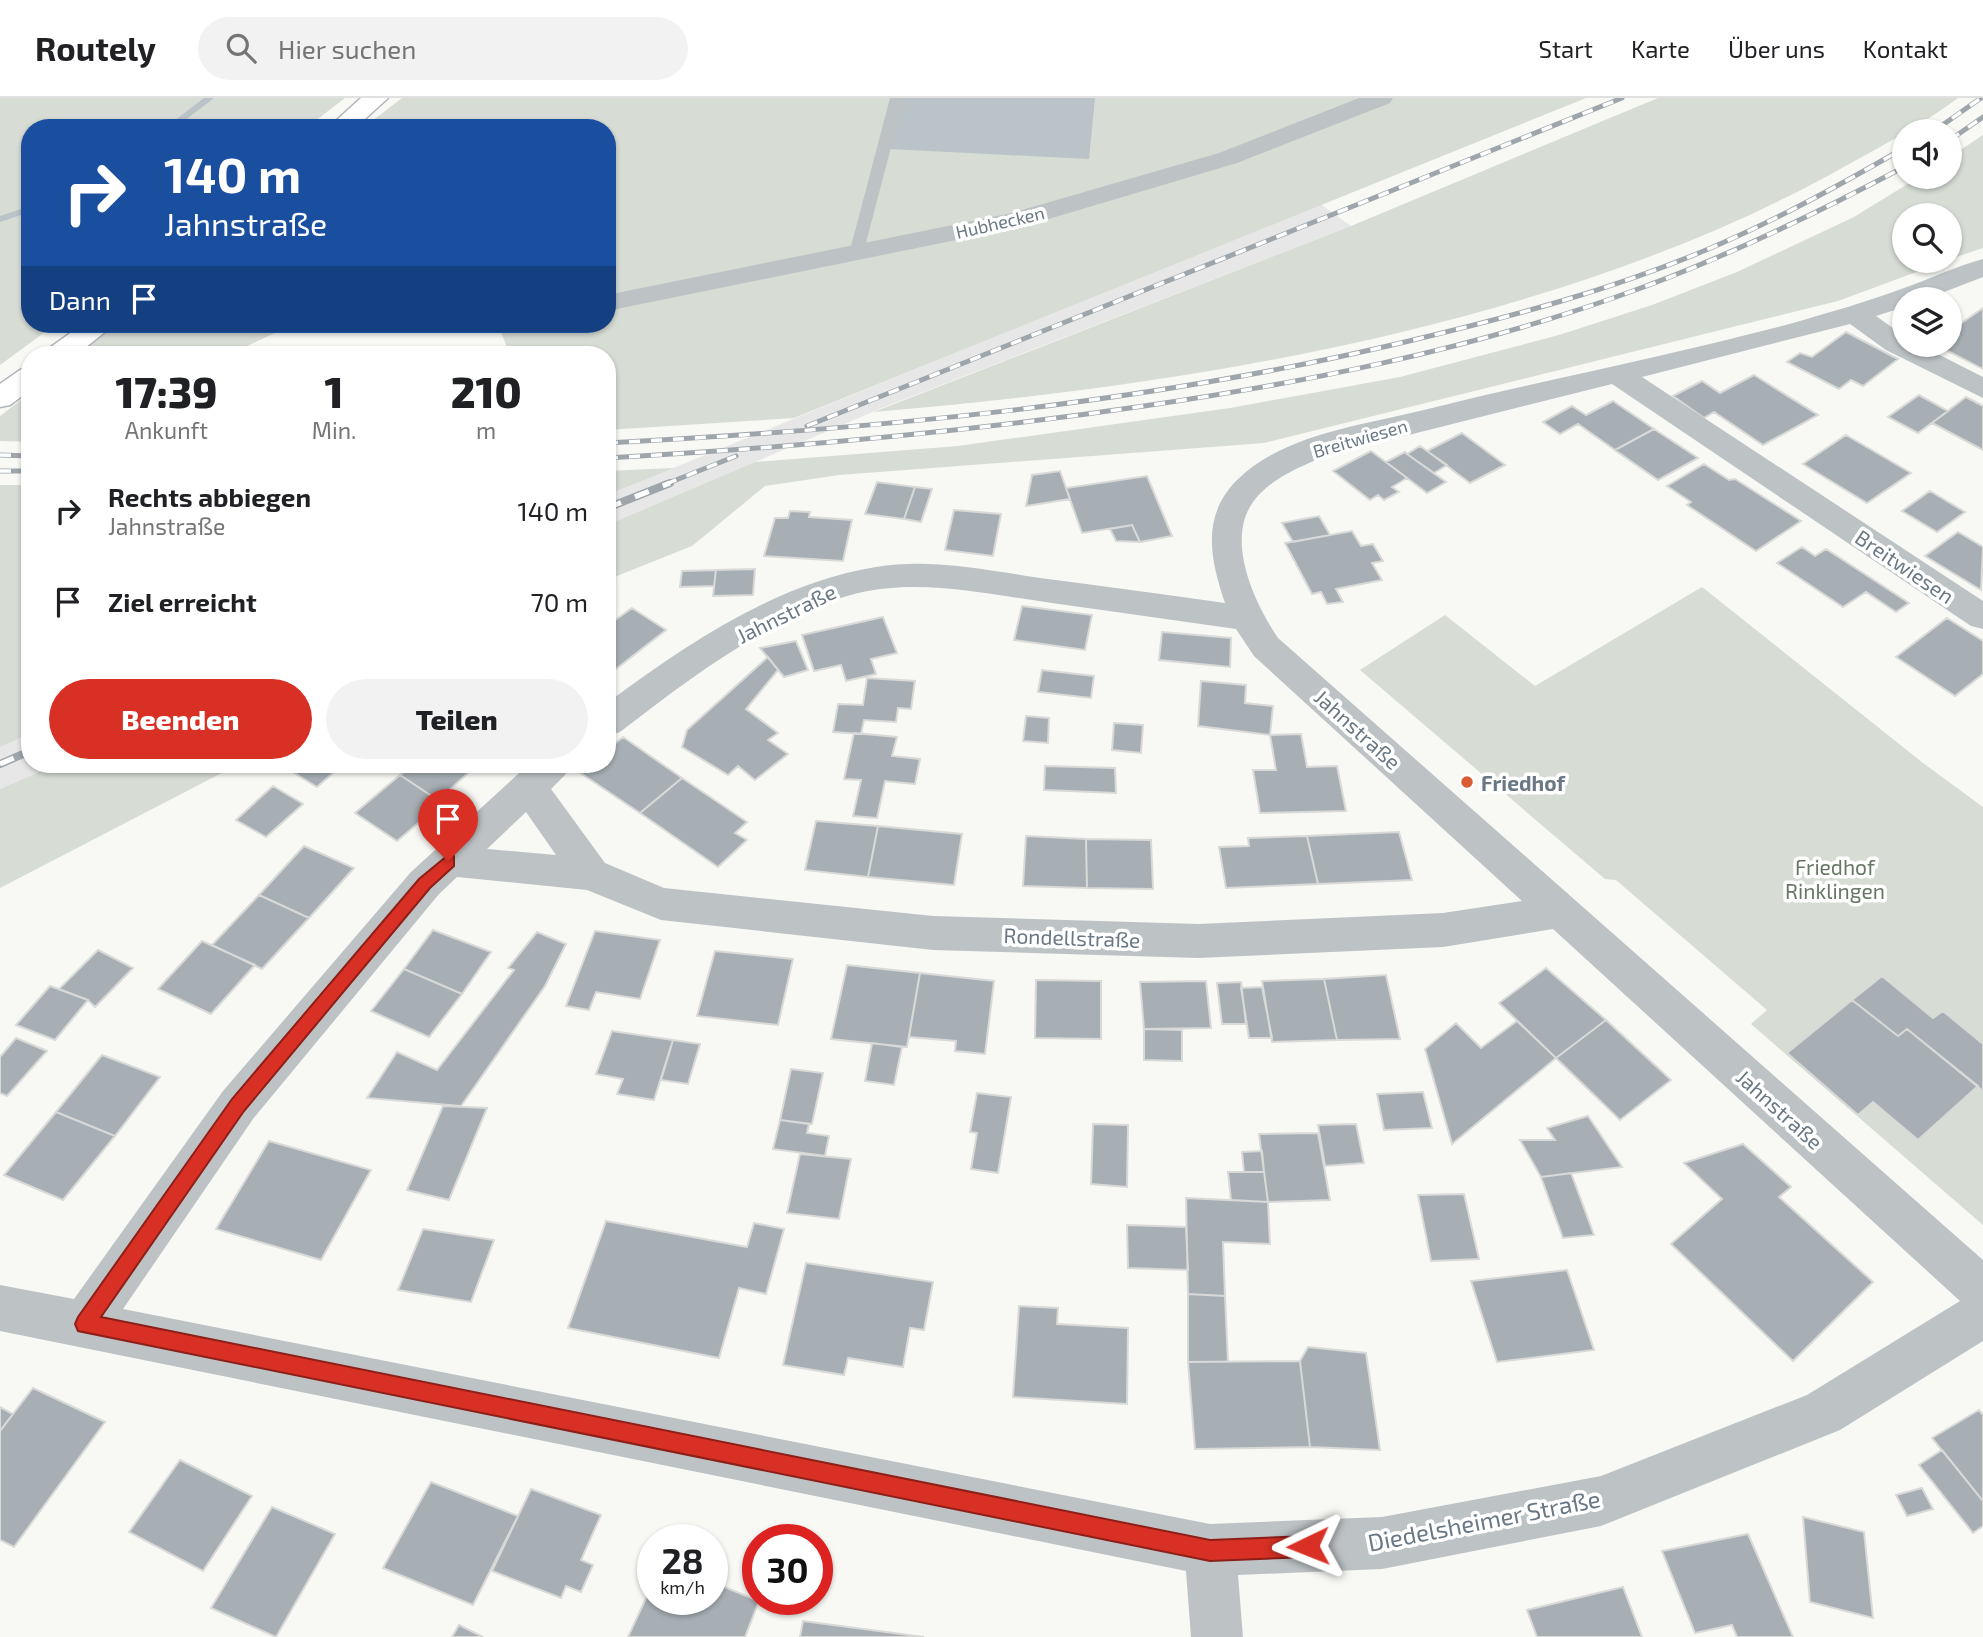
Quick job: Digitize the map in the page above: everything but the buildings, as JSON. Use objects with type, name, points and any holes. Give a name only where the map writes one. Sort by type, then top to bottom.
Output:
[{"type":"main road","points":[[351,119],[376,98]]},
{"type":"main road","points":[[70,346],[89,333]]},
{"type":"main road","points":[[0,398],[21,383]]},
{"type":"street","name":"Hubhecken","points":[[616,301],[1016,220],[1228,158],[1381,98]]},
{"type":"street","name":"Breitwiesen","points":[[1247,618],[1228,561],[1225,536],[1228,516],[1240,496],[1256,479],[1314,449],[1471,407],[1618,374],[1854,314],[1983,267]]},
{"type":"street","points":[[1854,314],[1896,344],[1983,389]]},
{"type":"street","name":"Breitwiesen","points":[[1618,374],[1983,617]]},
{"type":"street","name":"Jahnstraße","points":[[616,716],[705,654],[801,601],[839,586],[878,578],[921,575],[974,580],[1247,618],[1266,646],[1983,1291]]},
{"type":"street","points":[[85,1324],[238,1105],[425,883],[540,775],[591,874]]},
{"type":"street","points":[[448,861],[591,874]]},
{"type":"street","name":"Rondellstraße","points":[[591,874],[661,904],[933,933],[1198,941],[1443,930],[1559,912]]},
{"type":"street","name":"Diedelsheimer Straße","points":[[0,1308],[1210,1550],[1381,1543],[1601,1501],[1823,1413],[1983,1314]]},
{"type":"street","points":[[1210,1550],[1217,1637]]},
{"type":"lane","points":[[856,254],[897,98]]},
{"type":"shaded area","points":[[902,98],[1095,98],[1089,159],[889,149]]},
{"type":"shaded area","points":[[1320,204],[1351,226],[882,408],[616,521],[616,491]]},
{"type":"shaded area","points":[[21,738],[21,773],[37,773],[0,789],[0,747]]},
{"type":"green space","points":[[0,98],[345,98],[318,119],[21,119],[21,333],[44,333],[26,346],[21,346],[21,350],[0,365]]},
{"type":"green space","points":[[402,98],[1586,98],[794,418],[616,429],[616,346],[506,346],[501,333],[616,333],[616,119],[375,119]]},
{"type":"green space","points":[[1658,98],[1958,98],[1926,119],[1892,119],[1892,140],[1741,219],[1624,266],[1502,305],[1378,338],[1251,364],[1123,384],[874,412],[1351,226]]},
{"type":"green space","points":[[1983,135],[1983,248],[1962,255],[1962,203],[1892,203],[1892,273],[1914,273],[1838,301],[1264,443],[839,475],[765,486],[692,546],[616,576],[616,521],[755,462],[958,446],[1230,408],[1400,377],[1559,335],[1652,305],[1737,272],[1854,217],[1900,189],[1962,189],[1962,149]]},
{"type":"green space","points":[[105,333],[275,333],[247,346],[88,346]]},
{"type":"green space","points":[[21,400],[21,442],[0,441],[0,416]]},
{"type":"green space","points":[[674,468],[616,491],[616,471]]},
{"type":"green space","points":[[0,485],[21,485],[21,738],[0,747]]},
{"type":"green space","name":"Friedhof Rinklingen","points":[[1702,587],[1923,763],[1983,807],[1983,1225],[1751,1024],[1767,1010],[1616,880],[1605,879],[1360,670],[1445,615],[1535,686]]},
{"type":"green space","points":[[37,773],[222,773],[0,888],[0,789]]},
{"type":"waterway","points":[[181,119],[210,98]]},
{"type":"waterway","points":[[0,219],[21,212]]},
{"type":"railway","points":[[807,426],[1622,98]]},
{"type":"railway","points":[[1951,119],[1981,98]]},
{"type":"railway","points":[[1962,132],[1983,117]]},
{"type":"railway","points":[[616,442],[809,430],[1011,410],[1211,382],[1409,341],[1560,302],[1634,278],[1732,239],[1892,155]]},
{"type":"railway","points":[[616,457],[809,444],[1010,424],[1204,397],[1382,363],[1500,334],[1616,297],[1762,238],[1892,173]]},
{"type":"railway","points":[[0,455],[21,456]]},
{"type":"railway","points":[[666,484],[736,456]]},
{"type":"railway","points":[[0,471],[21,471]]},
{"type":"railway","points":[[616,504],[670,483]]},
{"type":"railway","points":[[0,764],[21,755]]},
{"type":"place","name":"Friedhof","points":[[1467,782]]},
{"type":"route","points":[[448,861],[425,883],[238,1105],[85,1324],[1210,1550],[1308,1546]]}]
